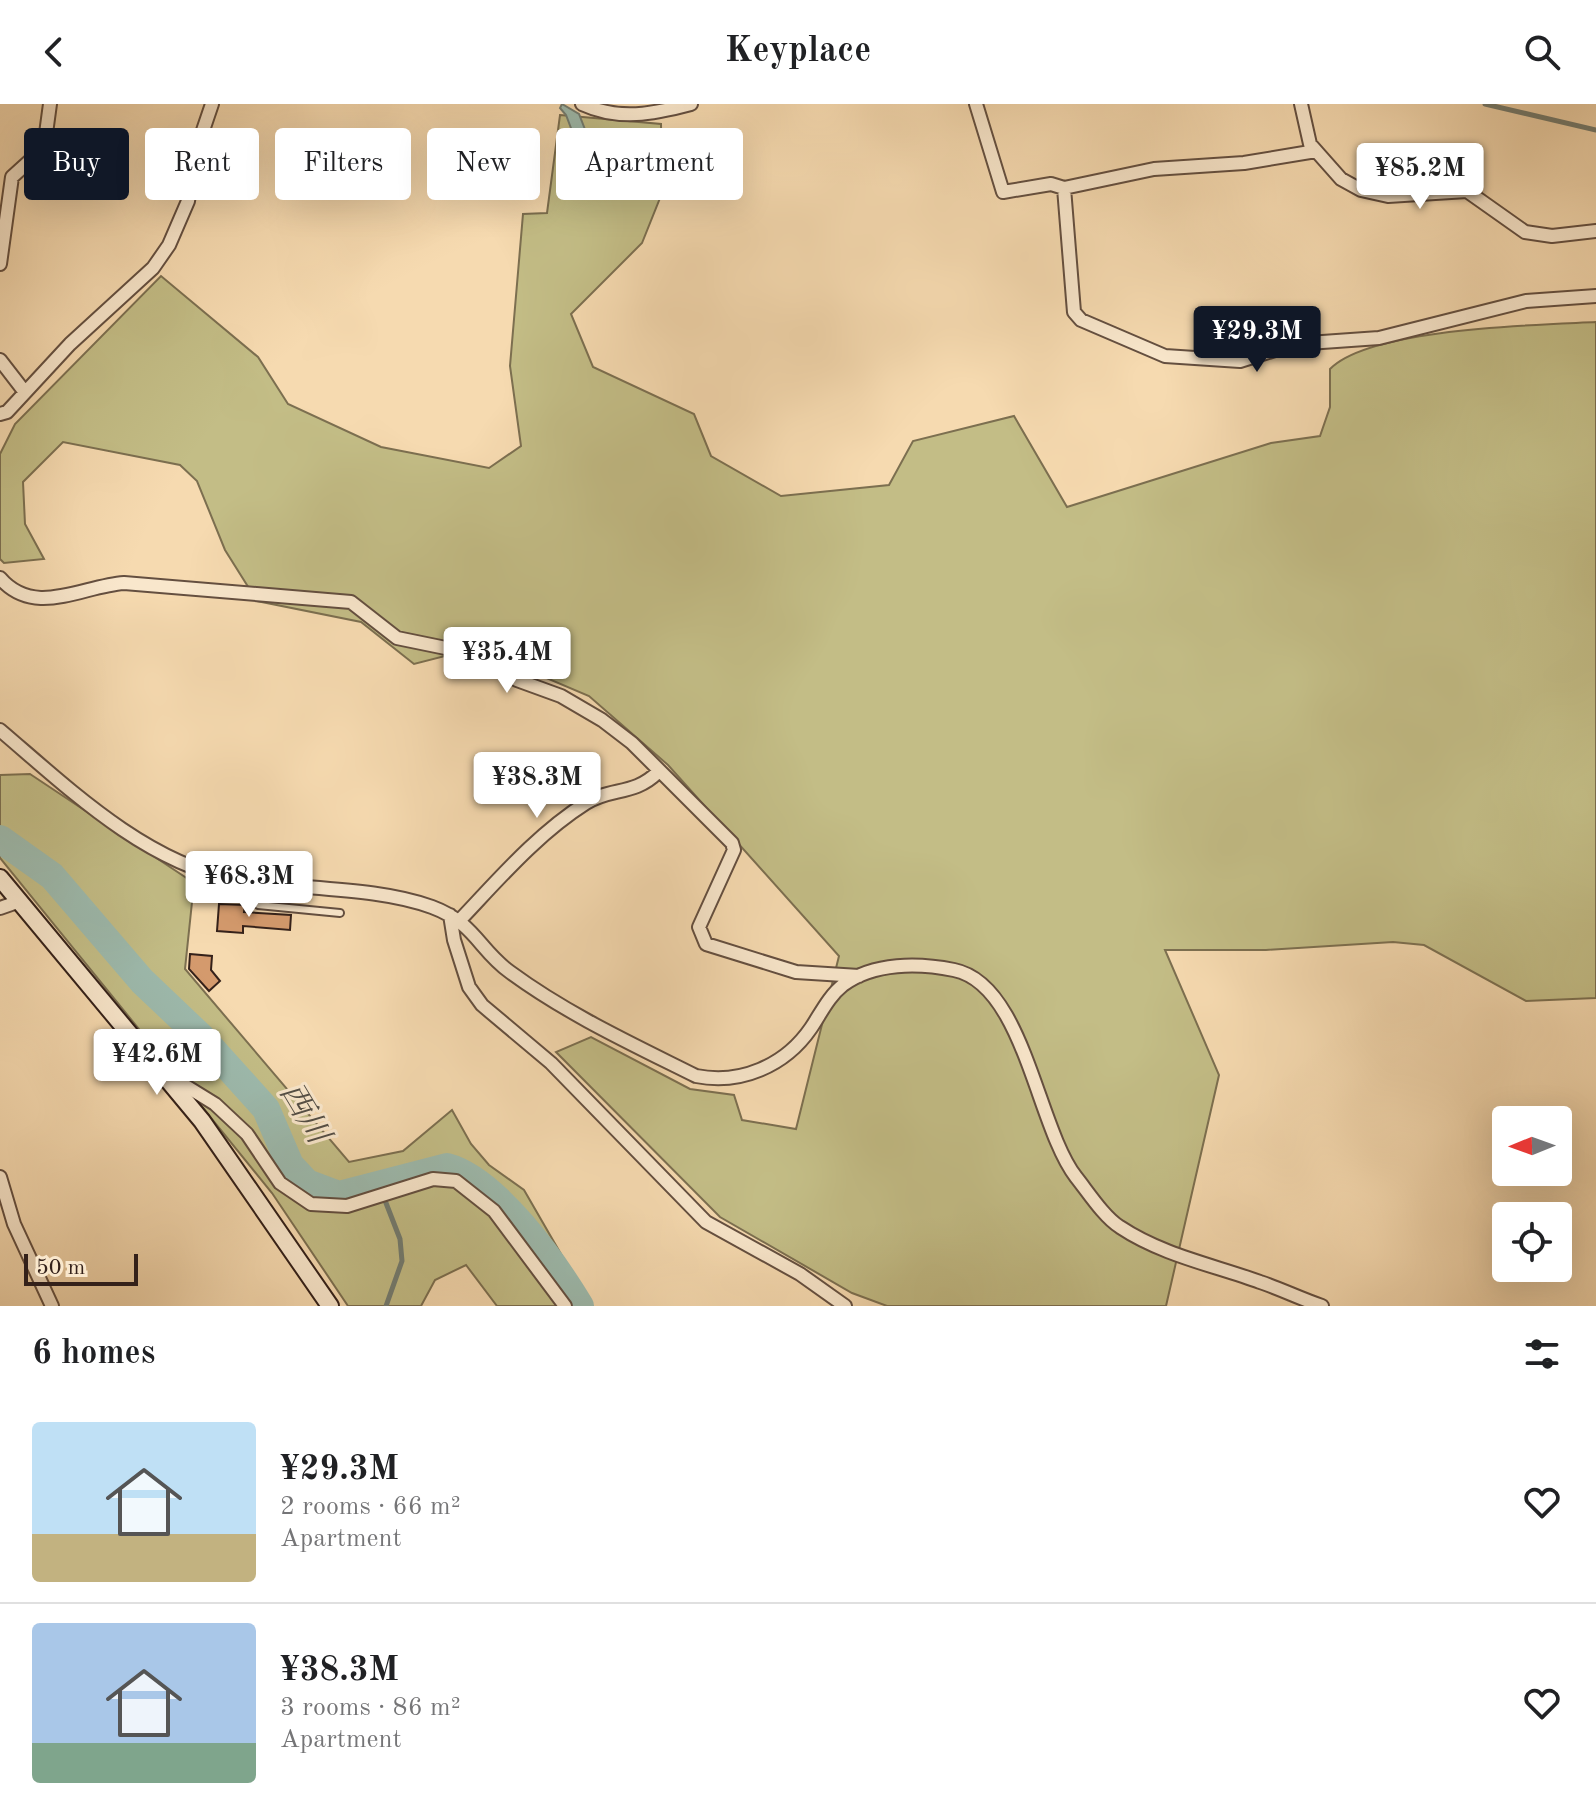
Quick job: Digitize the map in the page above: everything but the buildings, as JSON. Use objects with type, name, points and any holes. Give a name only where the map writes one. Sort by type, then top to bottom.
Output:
[{"type":"main road","points":[[0,878],[202,1121],[330,1306]]},
{"type":"street","points":[[0,264],[9,185],[17,170],[44,148],[50,104]]},
{"type":"street","points":[[0,414],[7,412],[24,391],[153,268],[169,245],[188,201],[197,148],[212,104]]},
{"type":"street","points":[[582,104],[597,111],[635,116],[691,104]]},
{"type":"street","points":[[976,104],[1003,192],[1051,184],[1064,188],[1154,169],[1244,163],[1316,151]]},
{"type":"street","points":[[1301,104],[1307,135],[1316,151],[1341,179],[1361,190],[1388,196],[1467,191],[1525,232],[1552,236],[1596,231]]},
{"type":"street","points":[[1064,188],[1074,312],[1081,320],[1165,356],[1240,361],[1294,344],[1379,338],[1526,301],[1596,296]]},
{"type":"street","points":[[0,360],[24,391]]},
{"type":"street","points":[[0,578],[8,587],[34,598],[60,598],[100,584],[124,583],[351,602],[365,609],[397,638],[470,653],[517,680],[561,696],[632,743],[734,847],[699,927],[701,939],[796,972],[863,976]]},
{"type":"street","points":[[0,730],[73,793],[138,837],[182,862],[232,878],[400,898],[455,918],[477,934],[506,970],[570,1012],[696,1076],[716,1080],[740,1078],[776,1060],[800,1043],[833,995],[846,983],[863,976],[897,965],[958,971],[978,981],[1011,1020],[1056,1142],[1075,1175],[1117,1225],[1157,1248],[1322,1306]]},
{"type":"street","points":[[658,772],[634,790],[600,797],[580,807],[520,857],[455,918],[454,940],[469,987],[482,1005],[551,1063],[706,1222],[800,1274],[845,1306]]},
{"type":"street","points":[[0,908],[20,901]]},
{"type":"street","points":[[162,1071],[215,1104],[247,1134],[280,1183],[311,1204],[347,1206],[433,1179],[456,1181],[494,1211],[565,1306]]},
{"type":"street","points":[[0,1177],[14,1224],[52,1306]]},
{"type":"lane","points":[[232,878],[258,905],[340,913]]},
{"type":"shaded area","points":[[562,104],[579,114],[584,128],[571,128],[560,108]]},
{"type":"shaded area","points":[[560,115],[661,124],[661,128],[558,128]]},
{"type":"shaded area","points":[[556,145],[556,200],[659,200],[642,243],[571,314],[593,367],[694,414],[711,456],[781,496],[889,485],[913,441],[1014,416],[1067,507],[1271,443],[1320,436],[1330,407],[1330,369],[1350,355],[1380,345],[1456,331],[1596,322],[1596,998],[1526,1001],[1424,945],[1393,942],[1266,950],[1165,950],[1219,1075],[1166,1306],[887,1306],[852,1293],[720,1217],[556,1052],[591,1037],[690,1089],[734,1095],[742,1120],[796,1129],[839,956],[668,765],[589,696],[476,648],[414,664],[361,622],[257,601],[225,550],[197,481],[180,465],[63,442],[23,482],[25,524],[44,559],[4,563],[0,559],[0,454],[15,424],[161,276],[258,357],[288,404],[381,447],[489,468],[521,446],[510,366],[523,214],[547,213]]},
{"type":"shaded area","points":[[30,774],[194,883],[185,969],[349,1162],[403,1151],[452,1110],[471,1144],[489,1165],[524,1190],[591,1306],[497,1306],[466,1265],[435,1280],[421,1306],[348,1306],[272,1193],[0,858],[0,775]]},
{"type":"waterway","points":[[1485,104],[1596,130]]},
{"type":"waterway","name":"西川","points":[[0,839],[52,876],[142,981],[202,1038],[266,1109],[290,1165],[307,1183],[339,1195],[447,1167],[466,1175],[485,1188],[522,1225],[580,1306]]},
{"type":"waterway","points":[[379,1185],[400,1239],[402,1261],[386,1306]]}]
